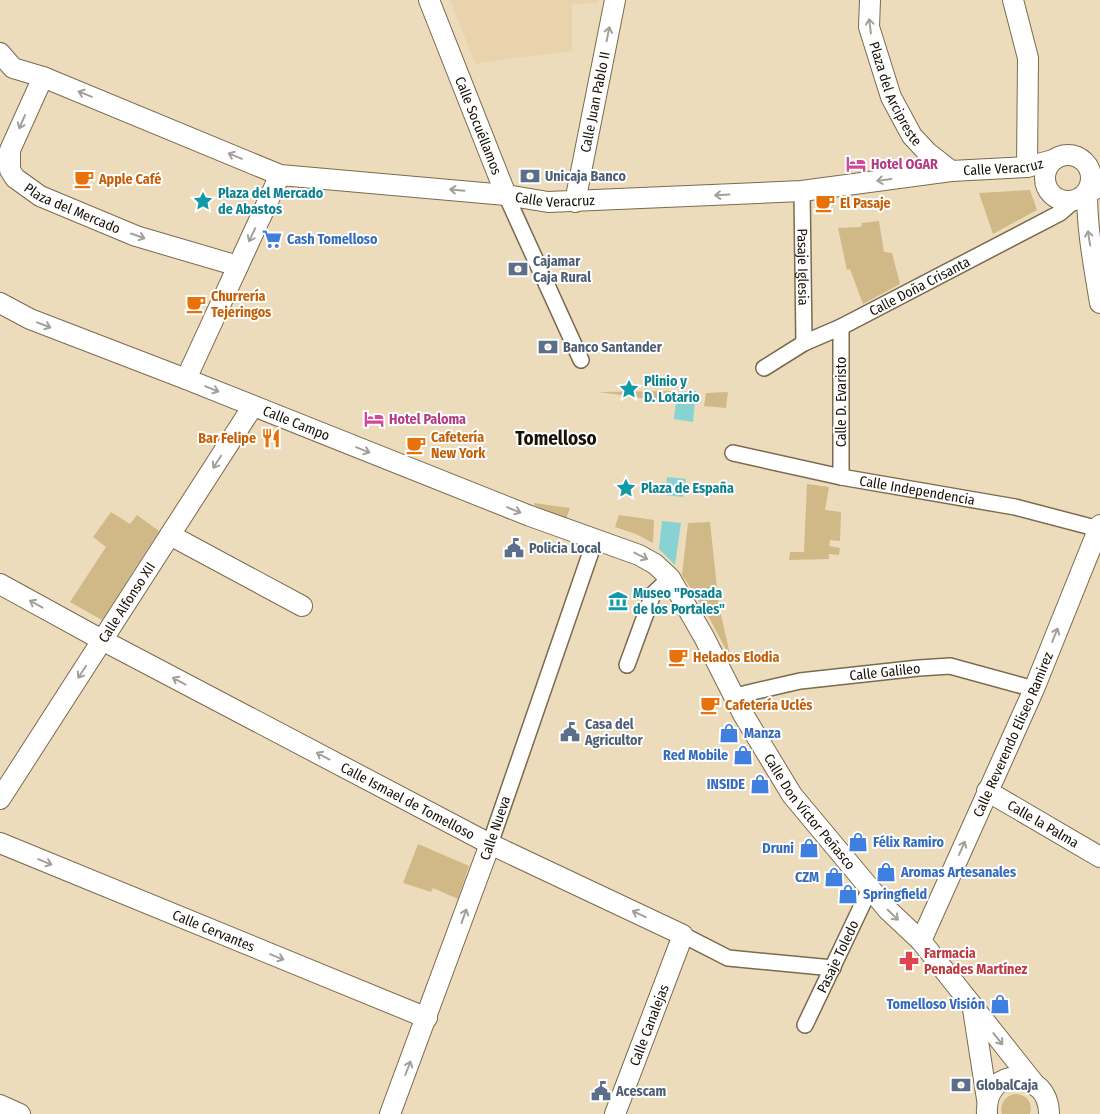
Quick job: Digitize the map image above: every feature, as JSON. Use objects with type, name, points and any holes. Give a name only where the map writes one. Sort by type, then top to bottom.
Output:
[{"type":"street","name":"Calle Socuéllamos","points":[[430,0],[506,195],[581,360]]},
{"type":"street","name":"Calle Juan Pablo II","points":[[575,202],[614,0]]},
{"type":"street","name":"Plaza del Arcipreste","points":[[870,0],[869,27],[891,97],[912,136],[928,153],[951,171]]},
{"type":"street","points":[[1012,0],[1028,58],[1027,167]]},
{"type":"street","points":[[0,53],[13,68],[42,77],[280,175],[186,379]]},
{"type":"street","name":"Plaza del Mercado","points":[[42,77],[10,150],[10,170],[15,178],[40,196],[136,236],[238,266]]},
{"type":"street","points":[[1087,194],[1059,200],[1053,196],[1045,182],[1047,167],[1053,160],[1066,154],[1100,153]]},
{"type":"street","points":[[1074,155],[1087,163],[1091,170],[1092,178],[1087,194],[1088,231],[1100,303]]},
{"type":"street","name":"Calle Veracruz","points":[[280,175],[506,195],[548,202],[575,202],[802,191],[951,171],[1027,167],[1053,160]]},
{"type":"street","name":"Pasaje Iglesia","points":[[802,191],[804,343]]},
{"type":"street","name":"Calle Doña Crisanta","points":[[764,368],[804,343],[841,327],[1060,213],[1087,194]]},
{"type":"street","name":"Calle Campo","points":[[0,303],[30,320],[186,379],[521,513],[595,540]]},
{"type":"street","name":"Calle D. Evaristo","points":[[841,327],[841,477]]},
{"type":"street","name":"Calle Alfonso XII","points":[[0,799],[253,406]]},
{"type":"street","name":"Calle Independencia","points":[[733,453],[841,477],[1015,507],[1100,528]]},
{"type":"street","name":"Calle Reverendo Eliseo Ramirez","points":[[921,941],[1034,688],[1100,528]]},
{"type":"street","points":[[170,535],[302,606]]},
{"type":"street","name":"Calle Don Víctor Peñasco","points":[[595,540],[640,555],[656,564],[670,578],[743,714],[792,795],[888,910],[921,941],[1037,1087],[1050,1111]]},
{"type":"street","name":"Calle Nueva","points":[[390,1114],[490,844],[595,540]]},
{"type":"street","points":[[627,665],[653,594],[670,578]]},
{"type":"street","name":"Calle Ismael de Tomelloso","points":[[0,584],[102,640],[490,844],[728,958],[833,968]]},
{"type":"street","name":"Calle Galileo","points":[[735,696],[800,681],[950,666],[1034,688]]},
{"type":"street","name":"Calle la Palma","points":[[988,791],[1100,857]]},
{"type":"street","name":"Calle Cervantes","points":[[0,844],[427,1018]]},
{"type":"street","name":"Pasaje Toledo","points":[[805,1025],[866,897],[873,891]]},
{"type":"street","name":"Calle Canalejas","points":[[615,1114],[683,935]]},
{"type":"street","points":[[973,1007],[987,1106]]},
{"type":"street","points":[[987,1106],[996,1086],[1010,1078],[1020,1077],[1030,1080],[1037,1087]]},
{"type":"street","points":[[0,1106],[20,1114]]},
{"type":"shaded area","points":[[450,0],[599,0],[598,3],[572,4],[572,51],[475,64]]},
{"type":"shaded area","points":[[1030,190],[1037,210],[993,234],[979,193]]},
{"type":"shaded area","points":[[879,221],[884,252],[892,253],[900,284],[863,304],[850,269],[847,270],[838,228],[861,227],[862,223]]},
{"type":"shaded area","points":[[672,391],[670,402],[599,392]]},
{"type":"shaded area","points":[[728,392],[726,408],[704,406],[706,393]]},
{"type":"shaded area","points":[[807,484],[829,487],[825,510],[841,512],[840,541],[830,540],[829,546],[840,548],[839,555],[829,554],[829,559],[789,560],[790,552],[804,552]]},
{"type":"shaded area","points":[[534,503],[570,508],[566,519],[535,508]]},
{"type":"shaded area","points":[[111,512],[130,524],[137,515],[159,531],[102,620],[70,602],[106,547],[93,537]]},
{"type":"shaded area","points":[[619,515],[654,520],[653,543],[636,534],[615,527]]},
{"type":"shaded area","points":[[710,522],[719,606],[731,659],[706,612],[682,575],[688,523]]},
{"type":"shaded area","points":[[418,844],[469,866],[458,899],[433,888],[431,892],[403,883]]},
{"type":"shaded area","points":[[1016,1094],[1028,1100],[1031,1106],[1030,1114],[1002,1114],[1002,1103],[1004,1100]]},
{"type":"water","points":[[696,391],[693,422],[674,419],[677,392]]},
{"type":"water","points":[[667,477],[686,479],[683,497],[665,495]]},
{"type":"water","points":[[662,521],[681,523],[675,565],[659,549]]},
{"type":"place","name":"Hotel OGAR","points":[[856,164]]},
{"type":"place","name":"Unicaja Banco","points":[[530,176]]},
{"type":"place","name":"Apple Café","points":[[84,179]]},
{"type":"place","name":"Plaza del Mercado de Abastos","points":[[203,201]]},
{"type":"place","name":"El Pasaje","points":[[825,203]]},
{"type":"place","name":"Cash Tomelloso","points":[[272,239]]},
{"type":"place","name":"Cajamar Caja Rural","points":[[518,269]]},
{"type":"place","name":"Churrería Tejeringos","points":[[196,304]]},
{"type":"place","name":"Banco Santander","points":[[548,347]]},
{"type":"place","name":"Plinio y D. Lotario","points":[[629,389]]},
{"type":"place","name":"Hotel Paloma","points":[[374,419]]},
{"type":"place","name":"Bar Felipe","points":[[271,438]]},
{"type":"place","name":"Cafetería New York","points":[[416,445]]},
{"type":"place","name":"Plaza de España","points":[[626,488]]},
{"type":"place","name":"Policia Local","points":[[514,548]]},
{"type":"place","name":"Museo \"Posada de los Portales\"","points":[[618,601]]},
{"type":"place","name":"Helados Elodia","points":[[678,657]]},
{"type":"place","name":"Cafetería Uclés","points":[[710,705]]},
{"type":"place","name":"Casa del Agricultor","points":[[570,732]]},
{"type":"place","name":"Manza","points":[[729,733]]},
{"type":"place","name":"Red Mobile","points":[[743,755]]},
{"type":"place","name":"INSIDE","points":[[760,784]]},
{"type":"place","name":"Félix Ramiro","points":[[858,842]]},
{"type":"place","name":"Druni","points":[[809,848]]},
{"type":"place","name":"Aromas Artesanales","points":[[886,872]]},
{"type":"place","name":"CZM","points":[[834,877]]},
{"type":"place","name":"Springfield","points":[[848,894]]},
{"type":"place","name":"Farmacia Penades Martínez","points":[[909,961]]},
{"type":"place","name":"Tomelloso Visión","points":[[1000,1004]]},
{"type":"place","name":"GlobalCaja","points":[[961,1085]]},
{"type":"place","name":"Acescam","points":[[601,1091]]},
{"type":"district","name":"Tomelloso","points":[[556,438]]}]
